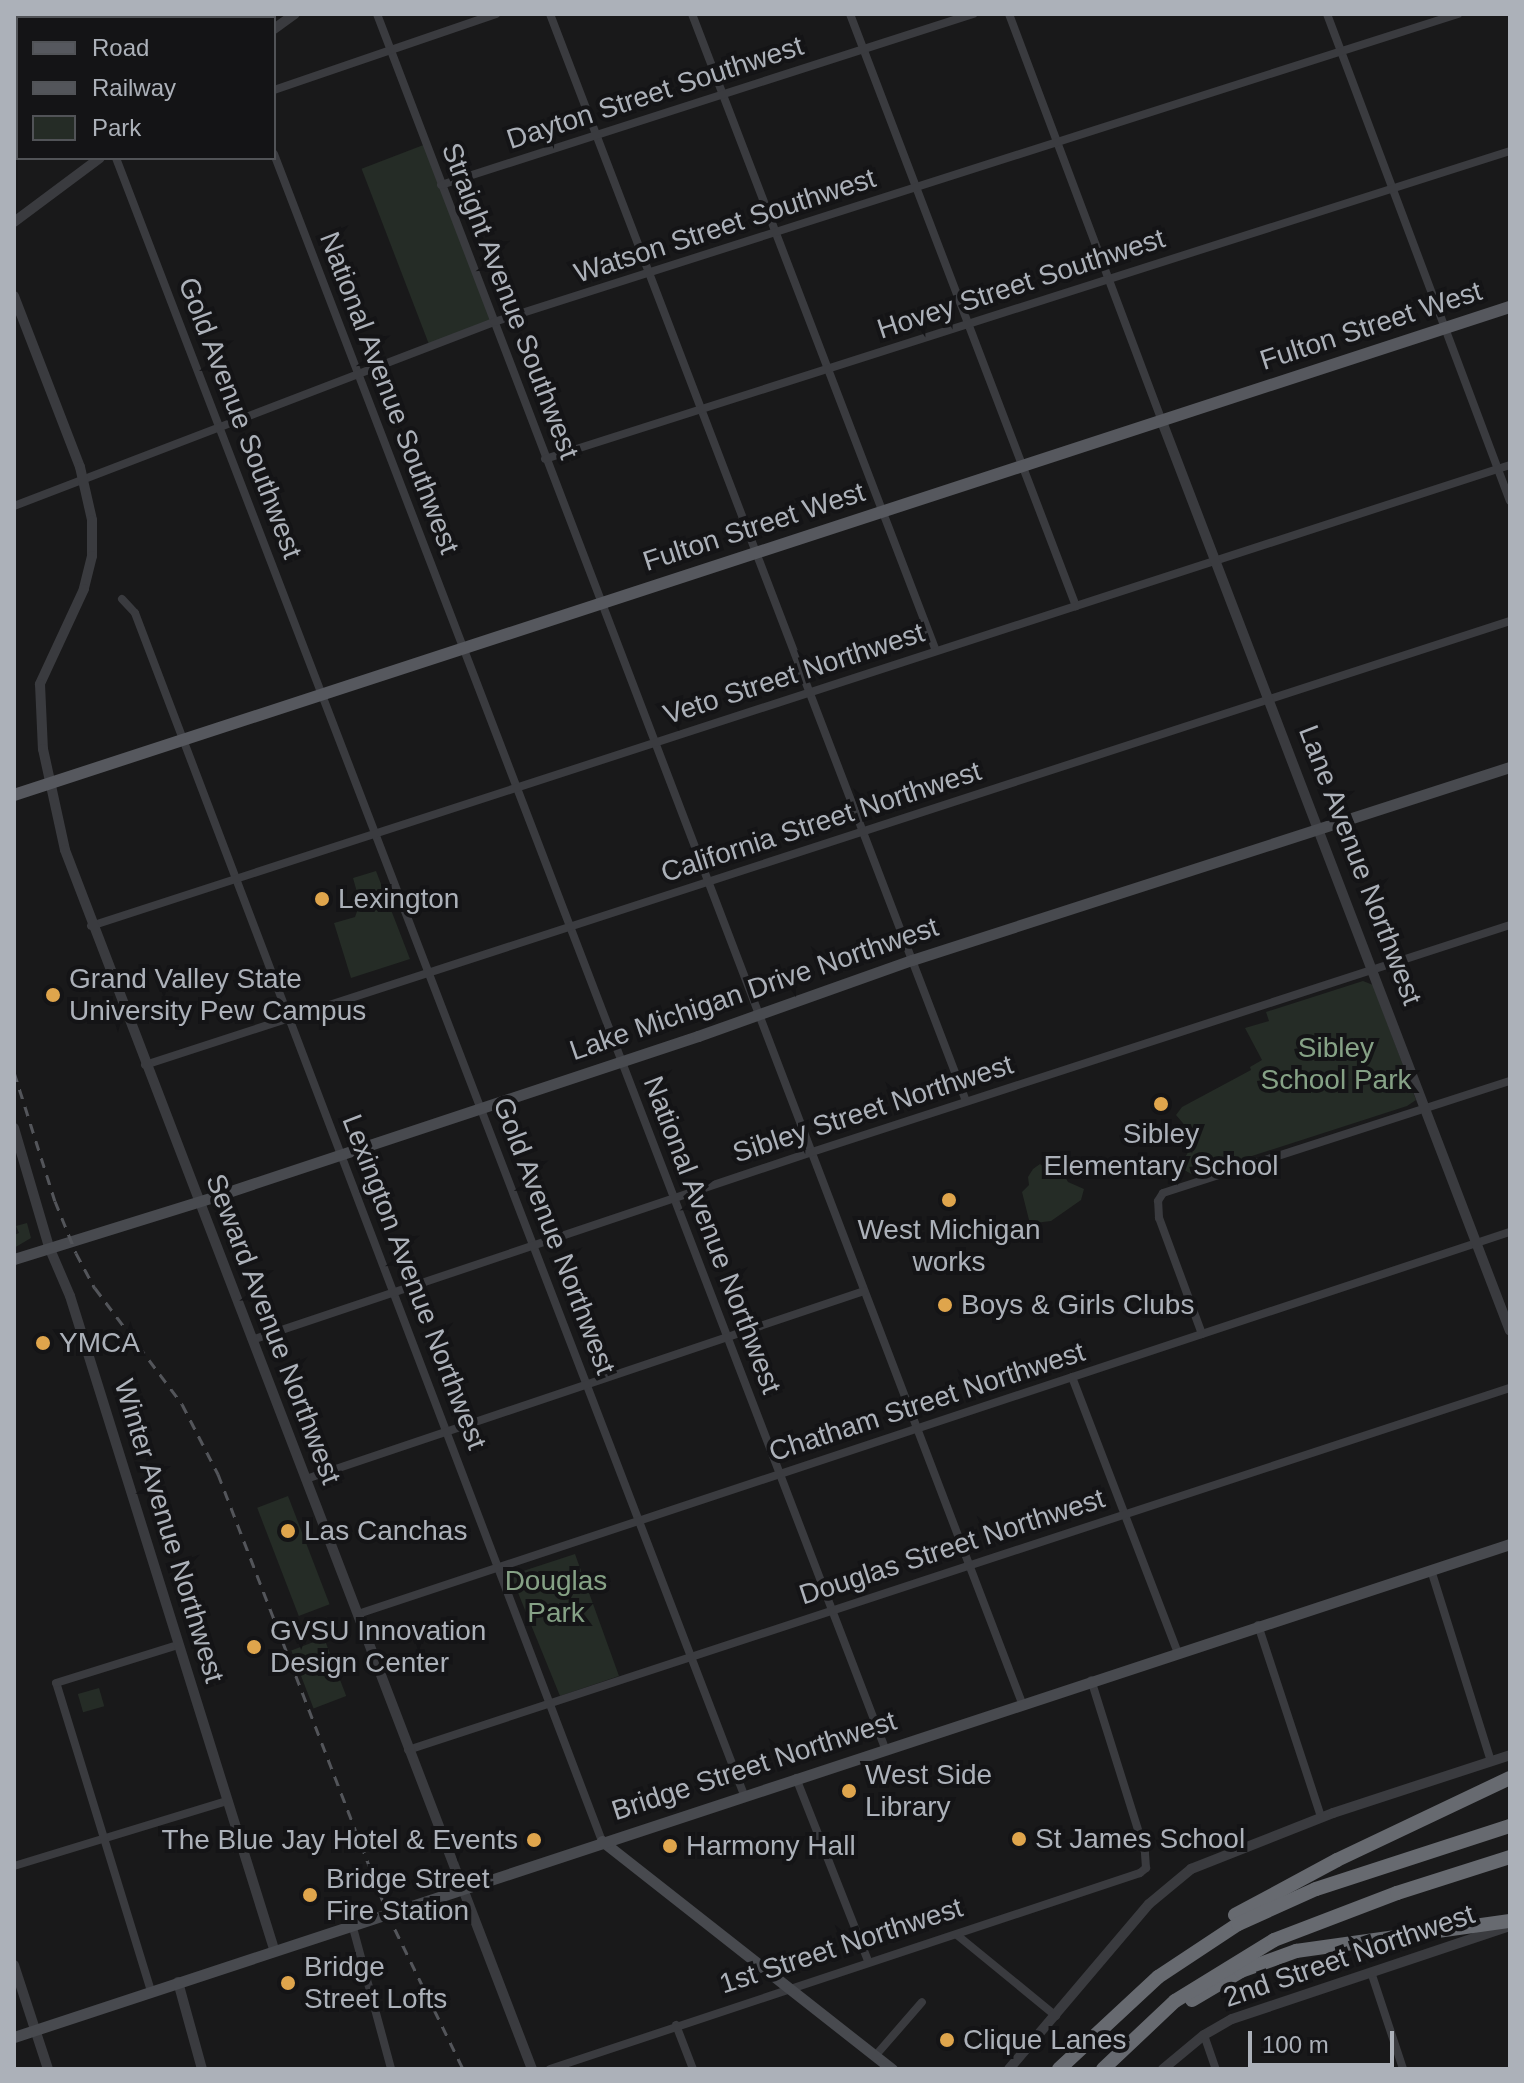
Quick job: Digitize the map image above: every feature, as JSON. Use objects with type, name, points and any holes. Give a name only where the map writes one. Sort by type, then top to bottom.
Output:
[{"type":"highway","points":[[1115,2013],[1117,1999],[1136,1982],[1216,1927],[1337,1860],[1510,1778]]},
{"type":"highway","points":[[1059,2069],[1115,2013],[1198,1947],[1275,1905],[1510,1826]]},
{"type":"highway","points":[[1103,2069],[1141,2031],[1207,1978],[1274,1940],[1397,1893],[1510,1857]]},
{"type":"highway","points":[[1141,2031],[1241,1971],[1296,1951],[1510,1923]]},
{"type":"main road","name":"Fulton Street West","points":[[14,795],[1023,463],[1510,307]]},
{"type":"main road","name":"Lake Michigan Drive Northwest","points":[[14,1259],[199,1202],[912,960],[1510,767]]},
{"type":"main road","name":"Bridge Street Northwest","points":[[14,2037],[1258,1624],[1510,1544]]},
{"type":"main road","points":[[602,1841],[791,1986],[892,2069]]},
{"type":"street","points":[[276,28],[295,14]]},
{"type":"street","name":"Straight Avenue Southwest","points":[[377,14],[1022,1703]]},
{"type":"street","points":[[276,89],[391,47],[496,14]]},
{"type":"street","points":[[550,14],[966,1101]]},
{"type":"street","points":[[692,14],[936,651]]},
{"type":"street","points":[[850,14],[1076,606]]},
{"type":"street","name":"Dayton Street Southwest","points":[[441,185],[973,14]]},
{"type":"street","points":[[1009,14],[1161,419]]},
{"type":"street","points":[[1327,14],[1510,501]]},
{"type":"street","name":"Watson Street Southwest","points":[[14,506],[494,322],[1458,14]]},
{"type":"street","name":"Hovey Street Southwest","points":[[545,459],[1510,151]]},
{"type":"street","name":"National Avenue Southwest","points":[[276,159],[463,648]]},
{"type":"street","points":[[14,222],[97,160]]},
{"type":"street","name":"Gold Avenue Southwest","points":[[117,160],[323,693]]},
{"type":"street","name":"Seward Avenue Northwest","points":[[14,296],[85,479],[92,520],[92,556],[84,589],[40,684],[39,719],[48,783],[65,850],[91,926],[532,2069]]},
{"type":"street","name":"Lane Avenue Northwest","points":[[1161,419],[1427,1106],[1510,1331]]},
{"type":"street","name":"Veto Street Northwest","points":[[91,926],[1510,465]]},
{"type":"street","name":"Lexington Avenue Northwest","points":[[122,599],[135,613],[602,1841]]},
{"type":"street","name":"California Street Northwest","points":[[145,1065],[1510,621]]},
{"type":"street","name":"National Avenue Northwest","points":[[463,648],[885,1748]]},
{"type":"street","name":"Gold Avenue Northwest","points":[[323,693],[744,1795]]},
{"type":"street","name":"Sibley Street Northwest","points":[[252,1340],[966,1101],[1510,925]]},
{"type":"street","points":[[1202,1334],[1159,1218],[1157,1208],[1160,1196],[1176,1187],[1510,1081]]},
{"type":"street","name":"Winter Avenue Northwest","points":[[14,1128],[49,1247],[70,1296],[274,1949]]},
{"type":"street","name":"Chatham Street Northwest","points":[[358,1614],[1510,1232]]},
{"type":"street","points":[[306,1479],[864,1291]]},
{"type":"street","points":[[1072,1377],[1177,1651]]},
{"type":"street","name":"Douglas Street Northwest","points":[[408,1750],[1510,1388]]},
{"type":"street","points":[[1431,1570],[1491,1762]]},
{"type":"street","points":[[1258,1624],[1321,1817]]},
{"type":"street","points":[[151,1991],[56,1683],[178,1645]]},
{"type":"street","name":"1st Street Northwest","points":[[550,2069],[791,1986],[1133,1878],[1146,1868],[1145,1852],[1091,1680]]},
{"type":"street","points":[[1009,2069],[1164,1889],[1191,1869],[1222,1854],[1321,1817],[1510,1755]]},
{"type":"street","points":[[796,1778],[868,1961]]},
{"type":"street","points":[[14,1866],[227,1801]]},
{"type":"street","name":"2nd Street Northwest","points":[[1163,2069],[1204,2035],[1232,2019],[1510,1923]]},
{"type":"street","points":[[352,1924],[391,2069]]},
{"type":"street","points":[[957,1935],[1056,2016]]},
{"type":"street","points":[[14,1965],[48,2069]]},
{"type":"street","points":[[1371,1972],[1403,2069]]},
{"type":"street","points":[[178,1982],[202,2069]]},
{"type":"street","points":[[876,2055],[922,2002]]},
{"type":"street","points":[[676,2025],[693,2069]]},
{"type":"street","points":[[1204,2035],[1216,2069]]},
{"type":"green space","points":[[426,144],[494,322],[430,347],[362,169]]},
{"type":"green space","points":[[376,871],[410,959],[351,978],[334,923],[355,917],[360,903],[353,878]]},
{"type":"green space","name":"Sibley School Park","points":[[1363,981],[1373,985],[1416,1100],[1407,1106],[1193,1175],[1179,1167],[1192,1146],[1185,1142],[1190,1135],[1188,1129],[1176,1115],[1182,1107],[1251,1070],[1250,1067],[1262,1060],[1245,1028],[1269,1021],[1266,1012]]},
{"type":"green space","points":[[1040,1164],[1048,1170],[1059,1166],[1068,1182],[1084,1189],[1081,1200],[1051,1221],[1035,1223],[1029,1220],[1022,1192],[1029,1185],[1028,1177],[1033,1169]]},
{"type":"green space","points":[[27,1223],[31,1238],[14,1248],[14,1235],[19,1233],[16,1226]]},
{"type":"green space","points":[[288,1496],[330,1604],[299,1616],[257,1508]]},
{"type":"green space","name":"Douglas Park","points":[[575,1554],[619,1676],[560,1696],[512,1578],[517,1573]]},
{"type":"green space","points":[[324,1638],[346,1696],[314,1708],[291,1651]]},
{"type":"green space","points":[[99,1688],[104,1706],[83,1712],[78,1694]]},
{"type":"railway","points":[[14,1072],[55,1201],[76,1253],[95,1288],[182,1404],[218,1474],[387,1913],[463,2069]]},
{"type":"place","name":"Lexington","points":[[322,899]]},
{"type":"place","name":"Grand Valley State University Pew Campus","points":[[53,995]]},
{"type":"place","name":"Sibley Elementary School","points":[[1161,1104]]},
{"type":"place","name":"West Michigan works","points":[[949,1200]]},
{"type":"place","name":"Boys & Girls Clubs","points":[[945,1305]]},
{"type":"place","name":"YMCA","points":[[43,1343]]},
{"type":"place","name":"Las Canchas","points":[[288,1531]]},
{"type":"place","name":"GVSU Innovation Design Center","points":[[254,1647]]},
{"type":"place","name":"West Side Library","points":[[849,1791]]},
{"type":"place","name":"St James School","points":[[1019,1839]]},
{"type":"place","name":"The Blue Jay Hotel & Events","points":[[534,1840]]},
{"type":"place","name":"Harmony Hall","points":[[670,1846]]},
{"type":"place","name":"Bridge Street Fire Station","points":[[310,1895]]},
{"type":"place","name":"Bridge Street Lofts","points":[[288,1983]]},
{"type":"place","name":"Clique Lanes","points":[[947,2040]]}]
